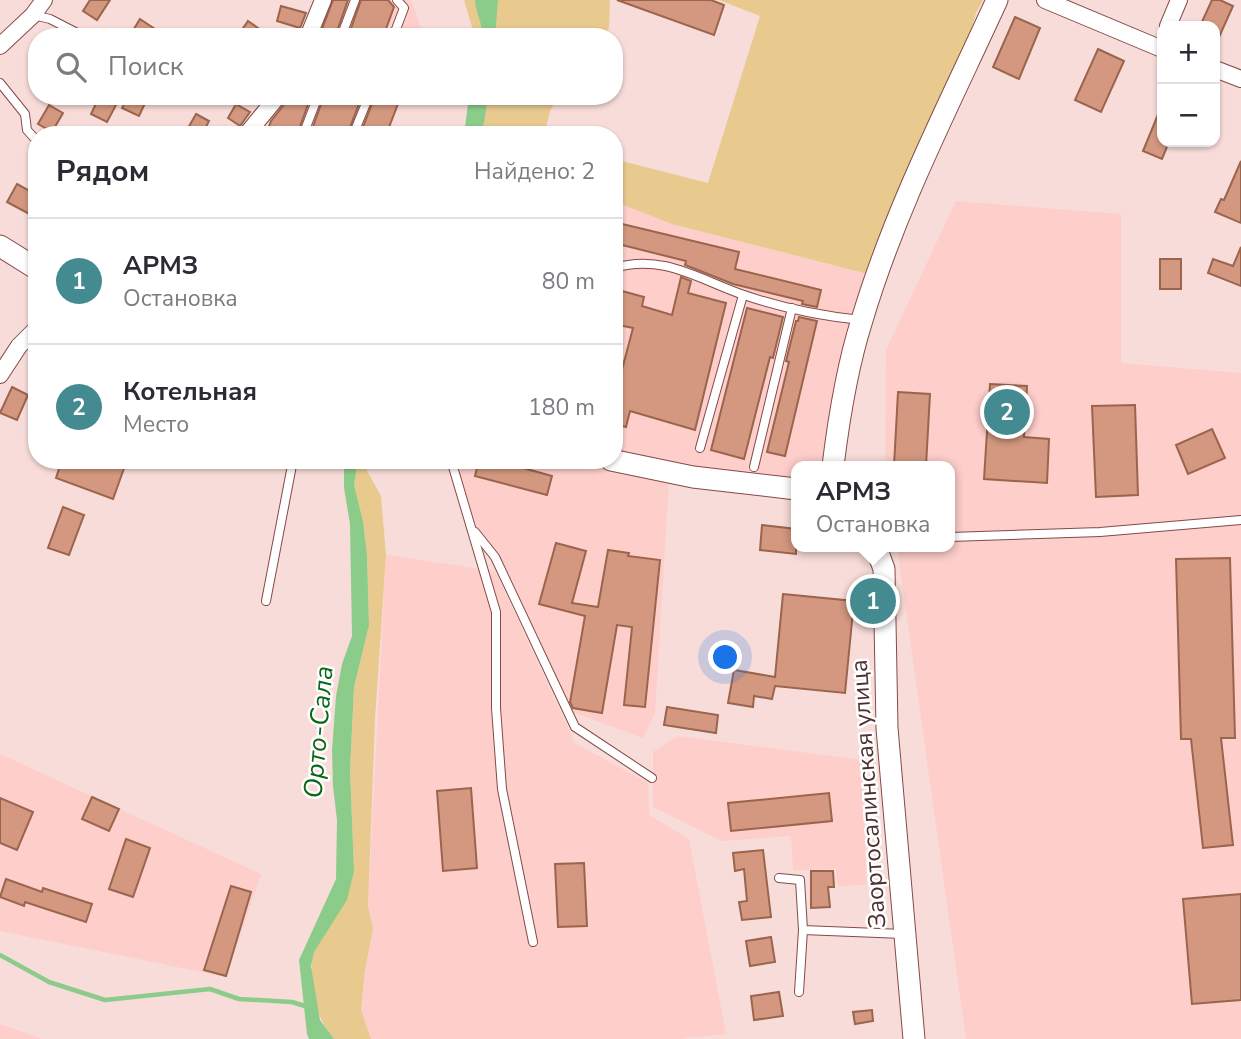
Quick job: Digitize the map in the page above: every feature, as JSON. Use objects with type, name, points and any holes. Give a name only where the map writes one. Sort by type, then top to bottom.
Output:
[{"type":"street","points":[[0,46],[33,15],[44,0]]},
{"type":"street","points":[[312,28],[323,0]]},
{"type":"street","points":[[834,461],[840,411],[862,320],[899,216],[997,0]]},
{"type":"street","points":[[1045,0],[1157,43]]},
{"type":"street","points":[[1170,21],[1179,0]]},
{"type":"street","points":[[1220,71],[1241,79]]},
{"type":"street","points":[[253,126],[271,105]]},
{"type":"street","points":[[0,246],[28,263]]},
{"type":"street","points":[[0,376],[28,337]]},
{"type":"street","points":[[623,462],[693,477],[791,488]]},
{"type":"street","name":"Заортосалинская улица","points":[[878,552],[884,569],[887,728],[914,1039]]},
{"type":"lane","points":[[344,28],[355,0]]},
{"type":"lane","points":[[396,28],[404,8],[397,0]]},
{"type":"lane","points":[[33,15],[50,19],[68,28]]},
{"type":"lane","points":[[0,83],[25,114],[28,131]]},
{"type":"lane","points":[[306,126],[315,105]]},
{"type":"lane","points":[[357,126],[365,105]]},
{"type":"lane","points":[[623,265],[633,262],[682,269],[743,295],[820,316],[862,320]]},
{"type":"lane","points":[[700,449],[743,295]]},
{"type":"lane","points":[[754,467],[792,308]]},
{"type":"lane","points":[[266,601],[291,469]]},
{"type":"lane","points":[[454,469],[495,612],[496,708],[502,789],[533,942]]},
{"type":"lane","points":[[955,537],[1100,532],[1241,520]]},
{"type":"lane","points":[[472,527],[495,557],[575,727],[652,778]]},
{"type":"lane","points":[[779,878],[800,880],[803,930],[799,992]]},
{"type":"lane","points":[[803,930],[904,934]]},
{"type":"shaded area","points":[[318,0],[411,0],[421,28],[306,28]]},
{"type":"shaded area","points":[[464,0],[610,0],[609,28],[472,28]]},
{"type":"shaded area","points":[[475,0],[498,0],[496,28],[481,28]]},
{"type":"shaded area","points":[[719,0],[983,0],[976,13],[953,95],[876,276],[672,224],[623,205],[623,161],[708,183],[760,16]]},
{"type":"shaded area","points":[[468,105],[487,105],[482,126],[465,126]]},
{"type":"shaded area","points":[[472,105],[554,105],[546,126],[469,126]]},
{"type":"shaded area","points":[[956,201],[1121,214],[1121,363],[1241,373],[1241,1039],[966,1039],[898,552],[955,552],[955,461],[885,461],[886,350]]},
{"type":"shaded area","points":[[623,204],[672,224],[876,276],[834,461],[791,461],[791,492],[623,462]]},
{"type":"shaded area","points":[[344,469],[357,469],[354,485],[367,555],[369,625],[354,687],[350,770],[354,871],[347,900],[314,952],[311,966],[320,1020],[334,1039],[309,1039],[299,960],[336,879],[337,820],[332,750],[336,696],[342,664],[352,636],[350,524]]},
{"type":"shaded area","points":[[357,469],[366,469],[381,496],[386,555],[375,719],[368,906],[373,929],[361,1010],[371,1039],[334,1039],[322,1020],[314,998],[312,963],[313,952],[354,871],[350,770],[354,687],[369,624],[367,555],[354,485]]},
{"type":"shaded area","points":[[462,469],[613,469],[669,481],[655,713],[643,738],[572,712],[498,556],[477,528],[460,473]]},
{"type":"shaded area","points":[[386,555],[495,571],[575,743],[648,783],[649,815],[689,839],[726,1034],[679,1039],[371,1039],[361,1010],[373,929],[368,906]]},
{"type":"shaded area","points":[[678,736],[863,760],[866,885],[838,886],[836,869],[793,870],[791,836],[721,841],[653,807],[653,752]]},
{"type":"shaded area","points":[[0,754],[261,874],[226,977],[0,931]]},
{"type":"shaded area","points":[[0,1024],[34,1036],[42,1039],[0,1039]]},
{"type":"building","points":[[90,0],[110,0],[97,20],[83,11]]},
{"type":"building","points":[[333,0],[348,0],[338,28],[322,28]]},
{"type":"building","points":[[361,0],[388,0],[394,7],[386,28],[351,28]]},
{"type":"building","points":[[617,0],[711,0],[724,5],[714,35]]},
{"type":"building","points":[[1212,0],[1220,0],[1233,6],[1220,35],[1220,21],[1202,21]]},
{"type":"building","points":[[281,6],[306,13],[300,28],[277,21]]},
{"type":"building","points":[[1015,17],[1040,28],[1019,79],[993,67]]},
{"type":"building","points":[[140,19],[154,28],[134,28]]},
{"type":"building","points":[[248,21],[258,28],[243,28]]},
{"type":"building","points":[[1098,49],[1124,61],[1101,112],[1075,100]]},
{"type":"building","points":[[49,105],[63,113],[55,126],[38,124]]},
{"type":"building","points":[[95,105],[116,105],[107,122],[91,114]]},
{"type":"building","points":[[124,105],[144,105],[139,116],[122,108]]},
{"type":"building","points":[[235,105],[250,112],[240,126],[228,118]]},
{"type":"building","points":[[284,105],[308,105],[300,126],[269,126]]},
{"type":"building","points":[[321,105],[359,105],[350,126],[313,126]]},
{"type":"building","points":[[372,105],[398,105],[389,126],[363,126]]},
{"type":"building","points":[[196,114],[209,121],[206,126],[189,126]]},
{"type":"building","points":[[1157,117],[1157,147],[1167,147],[1162,159],[1143,151]]},
{"type":"building","points":[[1241,161],[1241,223],[1215,212],[1221,199],[1224,200]]},
{"type":"building","points":[[17,184],[28,190],[28,213],[7,202]]},
{"type":"building","points":[[623,224],[739,252],[735,269],[821,290],[817,307],[733,284],[685,265],[686,261],[623,245]]},
{"type":"building","points":[[1241,247],[1241,286],[1208,273],[1213,259],[1233,266]]},
{"type":"building","points":[[1160,259],[1181,259],[1181,289],[1160,289]]},
{"type":"building","points":[[681,277],[691,281],[688,293],[726,303],[695,430],[630,411],[626,427],[623,426],[623,366],[633,328],[623,326],[623,291],[644,297],[642,306],[672,315]]},
{"type":"building","points":[[747,308],[783,317],[744,459],[711,450]]},
{"type":"building","points":[[799,317],[817,321],[785,456],[767,452],[789,362],[786,361]]},
{"type":"building","points":[[990,384],[1027,386],[1024,437],[1049,439],[1047,483],[984,479]]},
{"type":"building","points":[[12,387],[28,395],[17,420],[0,413]]},
{"type":"building","points":[[898,392],[930,394],[926,461],[894,461]]},
{"type":"building","points":[[1135,405],[1138,495],[1096,497],[1092,406]]},
{"type":"building","points":[[1212,429],[1225,458],[1188,474],[1176,445]]},
{"type":"building","points":[[59,469],[124,469],[113,499],[56,478]]},
{"type":"building","points":[[477,469],[527,469],[552,476],[547,495],[475,476]]},
{"type":"building","points":[[63,507],[84,515],[69,555],[48,548]]},
{"type":"building","points":[[762,525],[791,528],[791,552],[796,554],[760,550]]},
{"type":"building","points":[[556,543],[586,551],[572,603],[598,607],[608,550],[629,553],[628,556],[660,560],[645,707],[624,705],[632,627],[617,625],[602,713],[573,708],[570,702],[585,616],[539,604]]},
{"type":"building","points":[[1230,558],[1235,738],[1221,738],[1233,845],[1203,848],[1191,739],[1181,739],[1176,559]]},
{"type":"building","points":[[783,594],[854,601],[845,693],[775,686],[772,699],[754,696],[753,707],[728,703],[734,670],[775,677]]},
{"type":"building","points":[[667,707],[718,715],[716,733],[664,725]]},
{"type":"building","points":[[471,788],[477,868],[443,871],[437,791]]},
{"type":"building","points":[[829,793],[832,821],[731,831],[728,803]]},
{"type":"building","points":[[92,797],[119,809],[109,831],[82,819]]},
{"type":"building","points":[[0,798],[33,812],[17,850],[0,843]]},
{"type":"building","points":[[126,839],[150,848],[133,897],[109,889]]},
{"type":"building","points":[[763,850],[771,917],[742,920],[739,902],[747,901],[744,869],[735,871],[733,853]]},
{"type":"building","points":[[584,863],[587,926],[558,927],[555,864]]},
{"type":"building","points":[[811,871],[833,871],[834,887],[828,887],[830,907],[811,908]]},
{"type":"building","points":[[6,879],[42,892],[43,888],[92,904],[86,922],[25,902],[24,906],[0,897]]},
{"type":"building","points":[[231,886],[251,892],[226,976],[204,970]]},
{"type":"building","points":[[1241,894],[1241,1000],[1192,1004],[1183,899]]},
{"type":"building","points":[[771,937],[775,962],[750,966],[746,941]]},
{"type":"building","points":[[779,992],[783,1016],[754,1020],[751,996]]},
{"type":"building","points":[[872,1010],[873,1021],[855,1024],[853,1012]]},
{"type":"waterway","points":[[0,955],[49,982],[105,1000],[210,989],[239,999],[292,1002],[308,1007]]},
{"type":"place","name":"Котельная","points":[[1007,412]]},
{"type":"place","name":"АРМЗ","points":[[873,601]]},
{"type":"water label","name":"Орто-Сала","points":[[318,732]]}]
